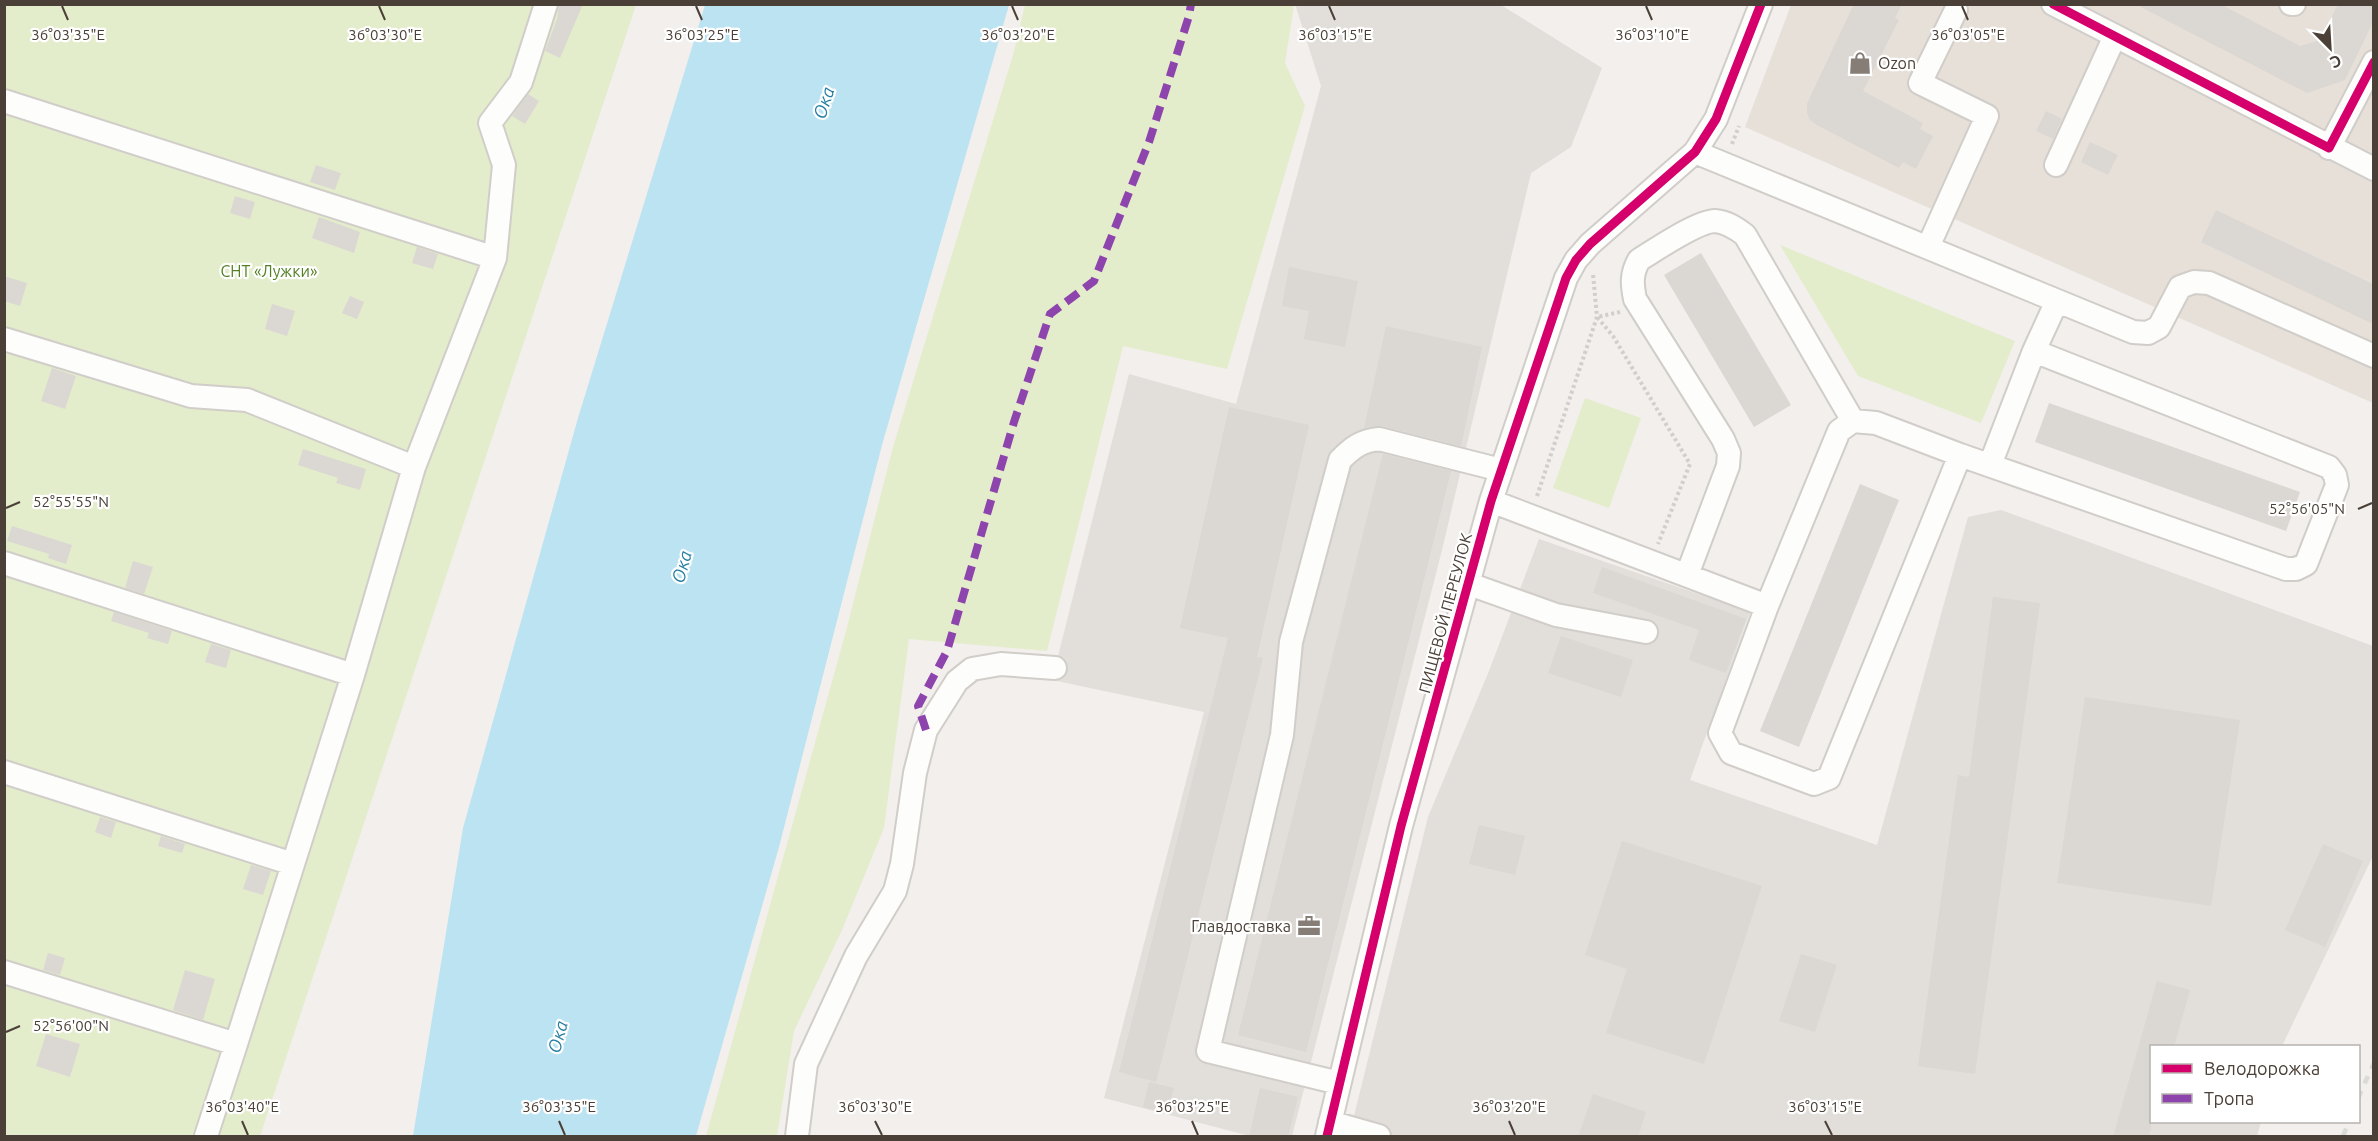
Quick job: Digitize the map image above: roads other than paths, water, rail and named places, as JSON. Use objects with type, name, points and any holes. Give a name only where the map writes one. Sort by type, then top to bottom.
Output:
[{"type":"street","points":[[206,1137],[352,675],[414,467],[495,258],[504,165],[490,123],[521,82],[546,4]]},
{"type":"street","name":"ПИЩЕВОЙ ПЕРЕУЛОК","points":[[1329,1129],[1401,826],[1491,501],[1566,278],[1576,260],[1590,244],[1695,152],[1716,119],[1761,4]]},
{"type":"street","points":[[2053,4],[2373,170]]},
{"type":"street","points":[[1928,247],[1987,116],[1920,83],[1956,10]]},
{"type":"street","points":[[2056,165],[2115,36]]},
{"type":"street","points":[[2329,148],[2373,62]]},
{"type":"street","points":[[4,101],[495,258]]},
{"type":"street","points":[[1695,152],[2133,332],[2148,333],[2159,327],[2180,287],[2194,282],[2209,283],[2373,356]]},
{"type":"street","points":[[1687,575],[1728,466],[1729,453],[1723,439],[1635,299],[1632,282],[1633,270],[1639,260],[1703,223],[1715,221],[1731,225],[1745,235],[1853,422]]},
{"type":"street","points":[[1990,465],[2056,301]]},
{"type":"street","points":[[4,339],[191,396],[248,400],[414,467]]},
{"type":"street","points":[[1960,455],[1829,778],[1814,784],[1731,753],[1720,733],[1767,606],[1839,431],[1853,422],[1876,423],[1960,455],[2286,569],[2296,569],[2306,564],[2337,485],[2335,475],[2329,467],[2034,351]]},
{"type":"street","points":[[1339,1083],[1208,1051],[1282,735],[1291,642],[1340,460],[1354,446],[1366,440],[1379,439],[1501,470]]},
{"type":"street","points":[[1491,501],[1767,606]]},
{"type":"street","points":[[4,563],[352,675]]},
{"type":"street","points":[[1469,584],[1556,615],[1646,632]]},
{"type":"street","points":[[797,1137],[806,1064],[856,956],[895,891],[902,864],[915,773],[926,730],[957,681],[972,669],[1001,664],[1055,668]]},
{"type":"street","points":[[4,772],[293,864]]},
{"type":"street","points":[[4,972],[236,1044]]},
{"type":"street","points":[[1329,1129],[1378,1137]]},
{"type":"water","name":"Ока","points":[[705,5],[1009,5],[882,445],[779,847],[696,1136],[413,1136],[463,828],[578,418]]},
{"type":"railway","points":[[2360,1094],[2374,1063]]},
{"type":"railway","points":[[2343,1136],[2349,1123]]},
{"type":"place","name":"Ozon","points":[[1860,63]]},
{"type":"place","name":"Главдоставка","points":[[1309,926]]},
{"type":"park label","name":"СНТ «Лужки»","points":[[269,271]]}]
